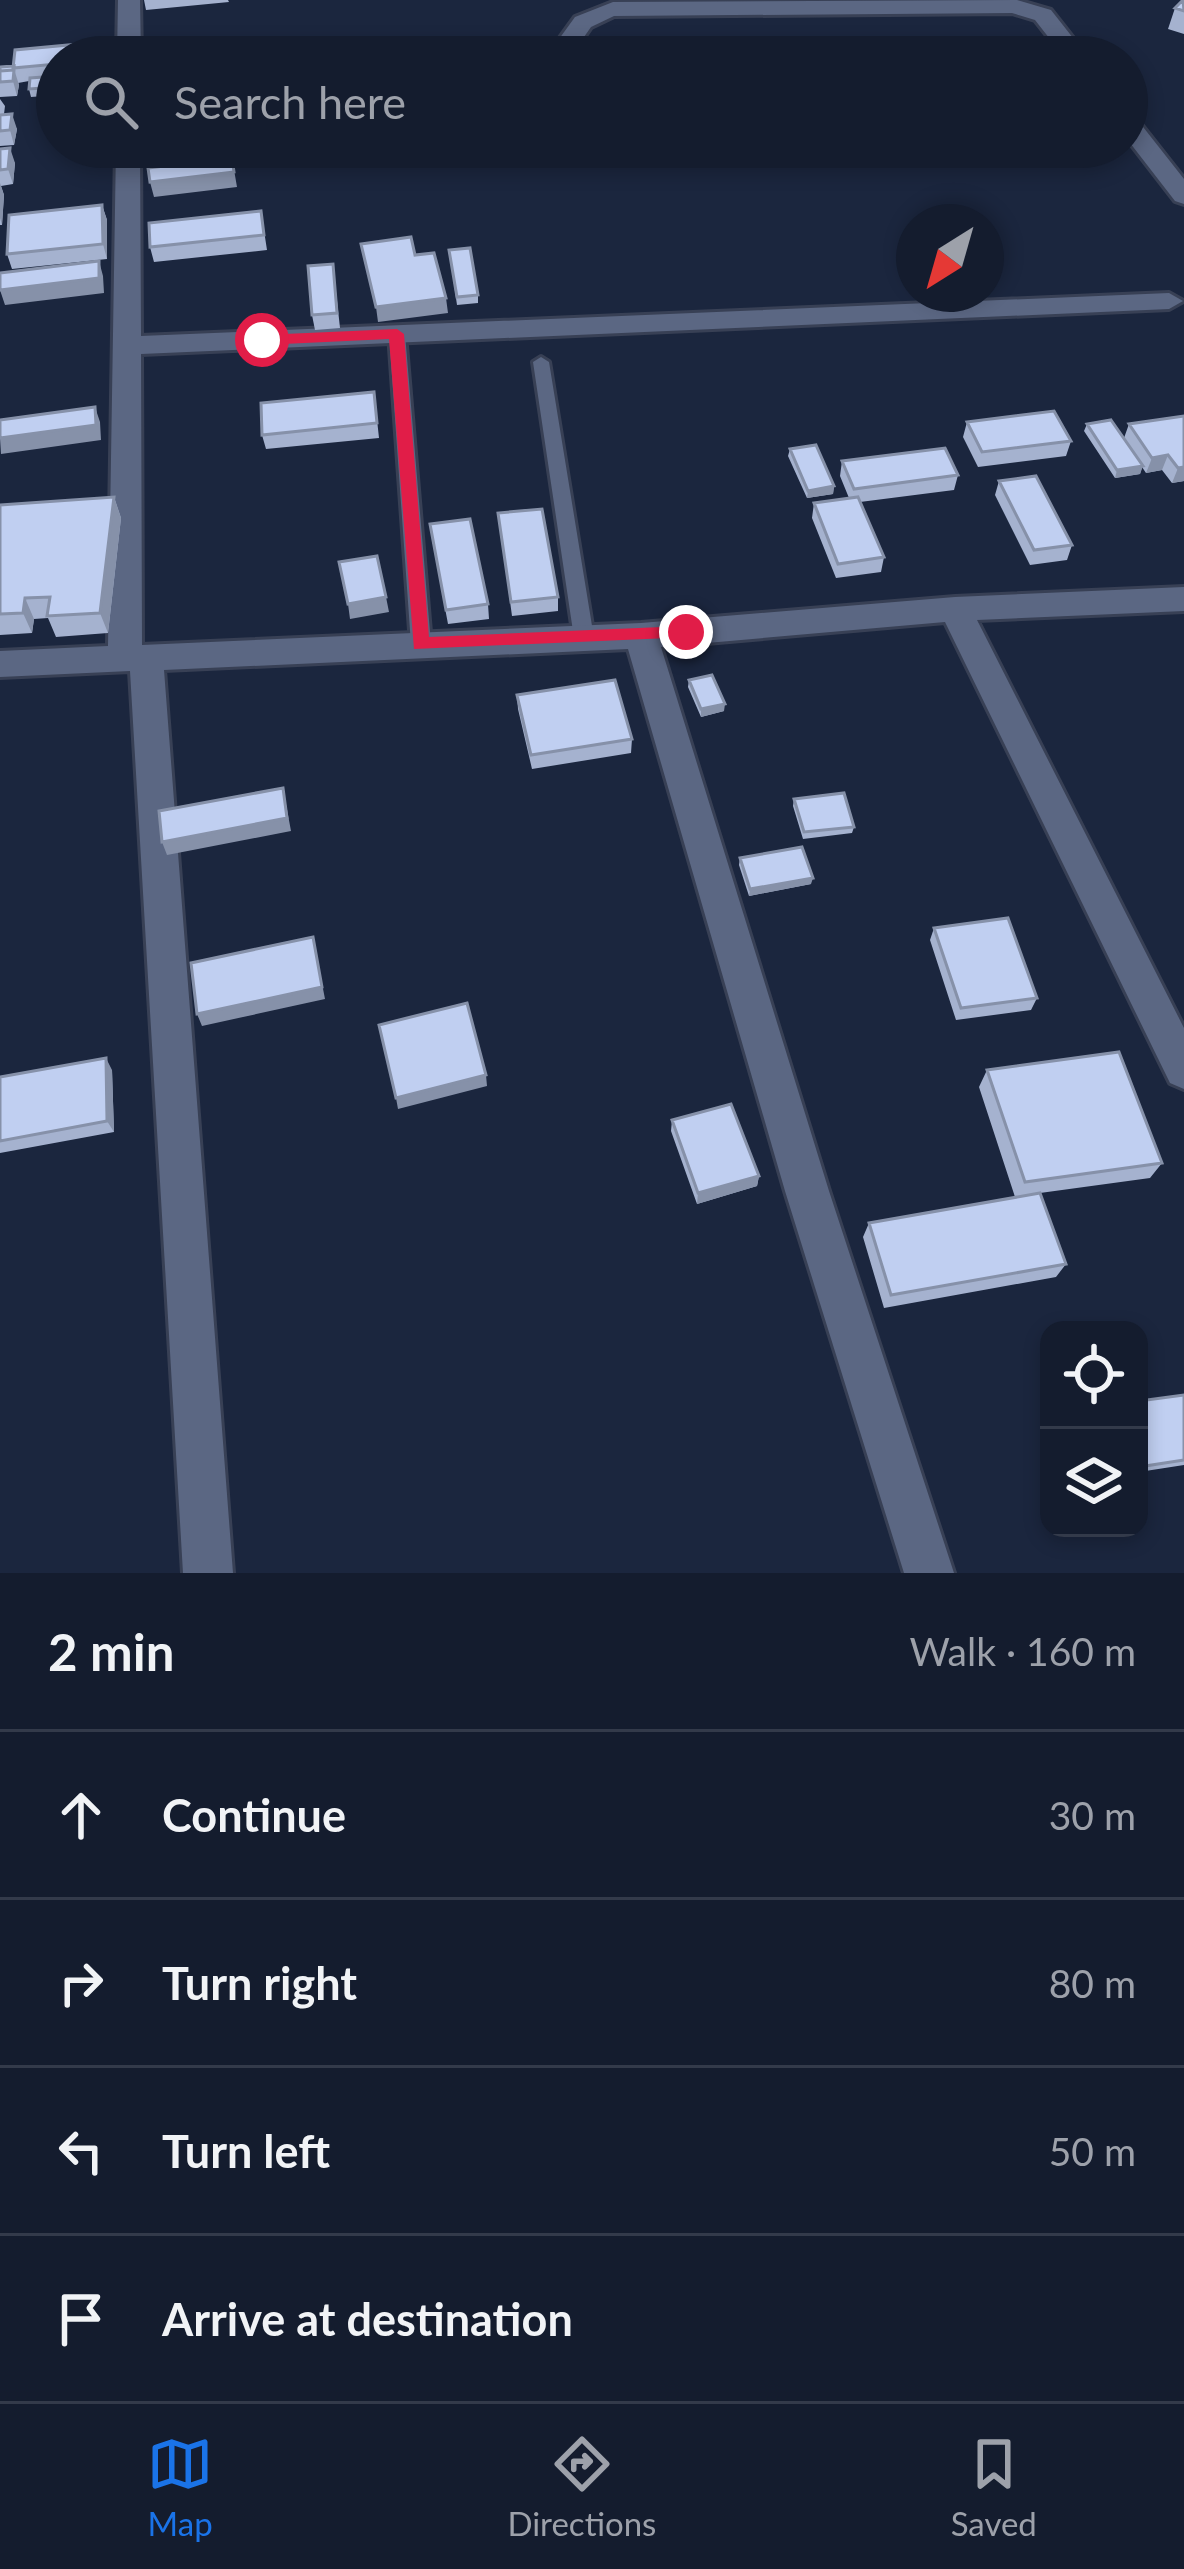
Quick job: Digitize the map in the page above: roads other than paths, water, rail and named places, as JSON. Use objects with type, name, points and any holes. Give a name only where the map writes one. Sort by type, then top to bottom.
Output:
[{"type":"street","points":[[129,0],[129,36]]},
{"type":"street","points":[[570,36],[590,14],[613,9],[991,6],[1030,9],[1043,15],[1060,36]]},
{"type":"street","points":[[1148,150],[1184,196]]},
{"type":"street","points":[[128,168],[127,346],[136,658],[208,1573]]},
{"type":"street","points":[[127,346],[1169,301]]},
{"type":"street","points":[[0,664],[641,636],[955,610],[1184,598]]},
{"type":"street","points":[[955,610],[1184,1070]]},
{"type":"street","points":[[641,636],[929,1573]]},
{"type":"lane","points":[[397,334],[421,644]]},
{"type":"lane","points":[[541,362],[584,638]]}]
